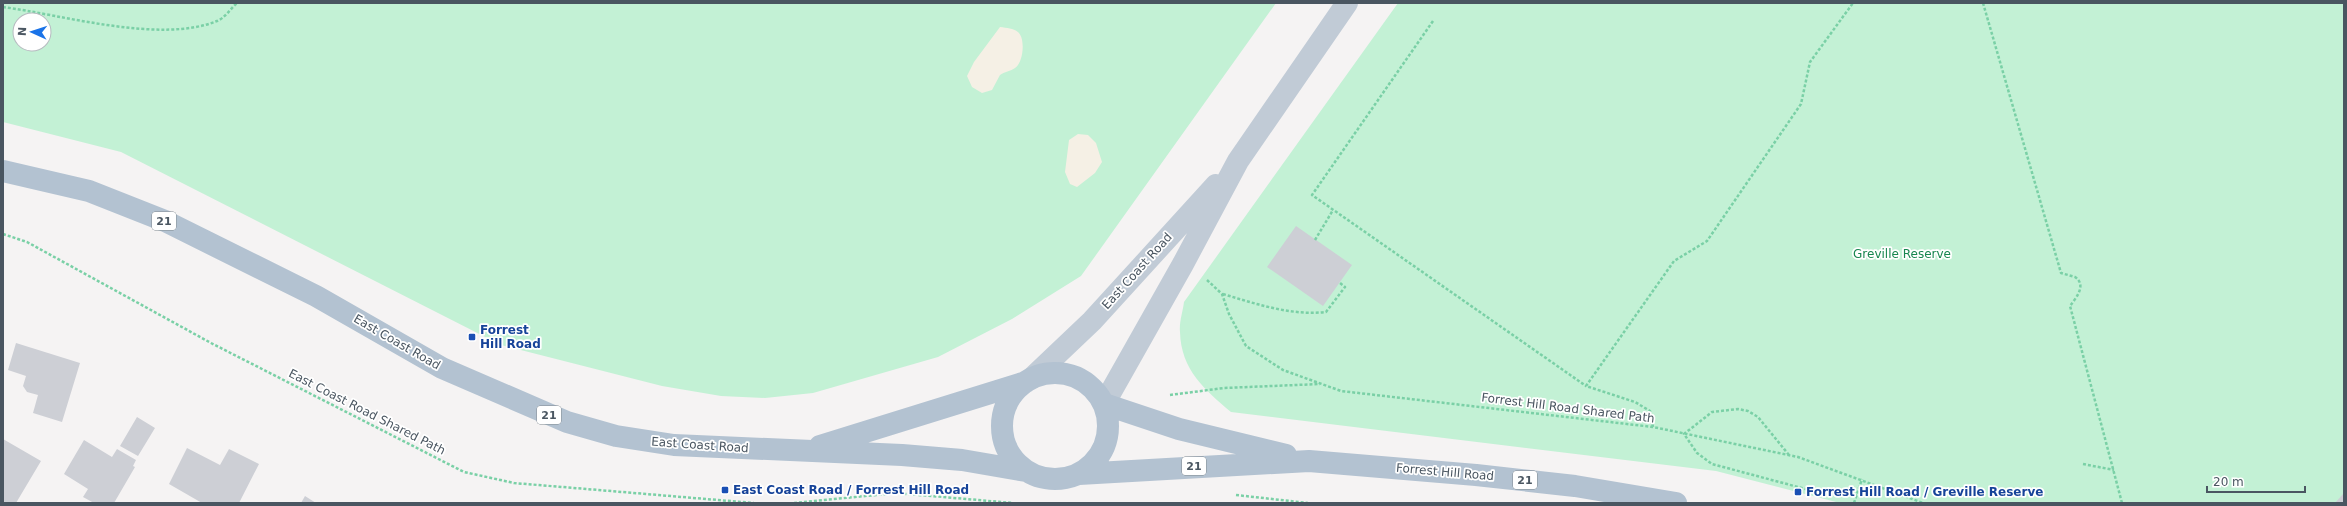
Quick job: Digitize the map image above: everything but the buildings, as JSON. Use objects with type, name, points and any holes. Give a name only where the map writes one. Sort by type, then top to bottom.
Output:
[{"type":"main road","name":"East Coast Road","points":[[1104,404],[1183,264],[1238,161],[1347,3]]},
{"type":"main road","name":"East Coast Road","points":[[807,450],[1030,380],[1092,321],[1238,161]]},
{"type":"main road","name":"East Coast Road","points":[[3,171],[89,191],[165,221],[316,296],[442,368],[567,422],[616,436],[674,445],[807,450],[962,460],[1026,471]]},
{"type":"main road","name":"21","points":[[1048,373],[1064,374],[1080,379],[1094,389],[1104,404],[1108,420],[1108,436],[1102,452],[1092,465],[1079,474],[1066,479],[1052,480],[1038,477],[1026,471],[1013,459],[1005,443],[1002,425],[1006,408],[1014,393],[1030,380],[1048,373]]},
{"type":"main road","name":"Forrest Hill Road","points":[[1104,404],[1179,429],[1309,461]]},
{"type":"main road","name":"Forrest Hill Road","points":[[1079,474],[1309,461],[1476,475],[1567,485],[1676,503]]},
{"type":"path","points":[[3,7],[121,27],[189,29],[219,21],[237,3]]},
{"type":"path","points":[[1586,386],[1674,261],[1708,240],[1801,104],[1810,62],[1853,3]]},
{"type":"path","points":[[1983,3],[2061,273],[2075,277],[2080,285],[2080,292],[2070,306],[2122,503]]},
{"type":"path","points":[[1433,21],[1312,195],[1586,386],[1635,402],[1650,411],[1653,427]]},
{"type":"path","points":[[1315,240],[1333,210]]},
{"type":"path","name":"East Coast Road Shared Path","points":[[3,234],[26,242],[211,343],[464,472],[514,483],[754,503]]},
{"type":"path","name":"Forrest Hill Road Shared Path","points":[[1183,264],[1217,287],[1222,294],[1229,314],[1246,346],[1282,370],[1341,391],[1653,427],[1789,455],[1862,479],[1923,503]]},
{"type":"path","points":[[1222,294],[1279,309],[1312,314],[1326,312],[1345,287],[1340,283]]},
{"type":"path","name":"Forrest Hill Road Shared Path","points":[[1166,395],[1224,388],[1322,384]]},
{"type":"path","points":[[1789,455],[1758,417],[1748,411],[1727,409],[1712,412],[1684,434],[1697,453],[1712,464],[1828,495],[1857,495]]},
{"type":"path","points":[[2083,464],[2114,470]]},
{"type":"path","points":[[1854,503],[1862,479]]},
{"type":"path","points":[[794,503],[896,493],[1013,503]]},
{"type":"green space","points":[[3,3],[1276,3],[1081,276],[1012,319],[938,357],[813,393],[765,398],[721,396],[662,386],[501,345],[121,152],[3,122]]},
{"type":"green space","name":"Greville Reserve","points":[[1398,3],[2344,3],[2344,503],[1840,503],[1716,471],[1231,412],[1212,396],[1196,378],[1185,357],[1181,345],[1180,328],[1184,302]]},
{"type":"sand","points":[[1000,27],[1010,28],[1018,32],[1023,45],[1022,56],[1015,68],[1000,75],[992,90],[982,93],[972,87],[967,76],[974,62]]},
{"type":"sand","points":[[1078,134],[1088,135],[1096,143],[1102,162],[1095,173],[1077,187],[1070,184],[1065,172],[1069,140]]},
{"type":"place","name":"Forrest Hill Road","points":[[472,337]]},
{"type":"place","name":"East Coast Road / Forrest Hill Road","points":[[725,490]]},
{"type":"place","name":"Forrest Hill Road / Greville Reserve","points":[[1798,492]]}]
